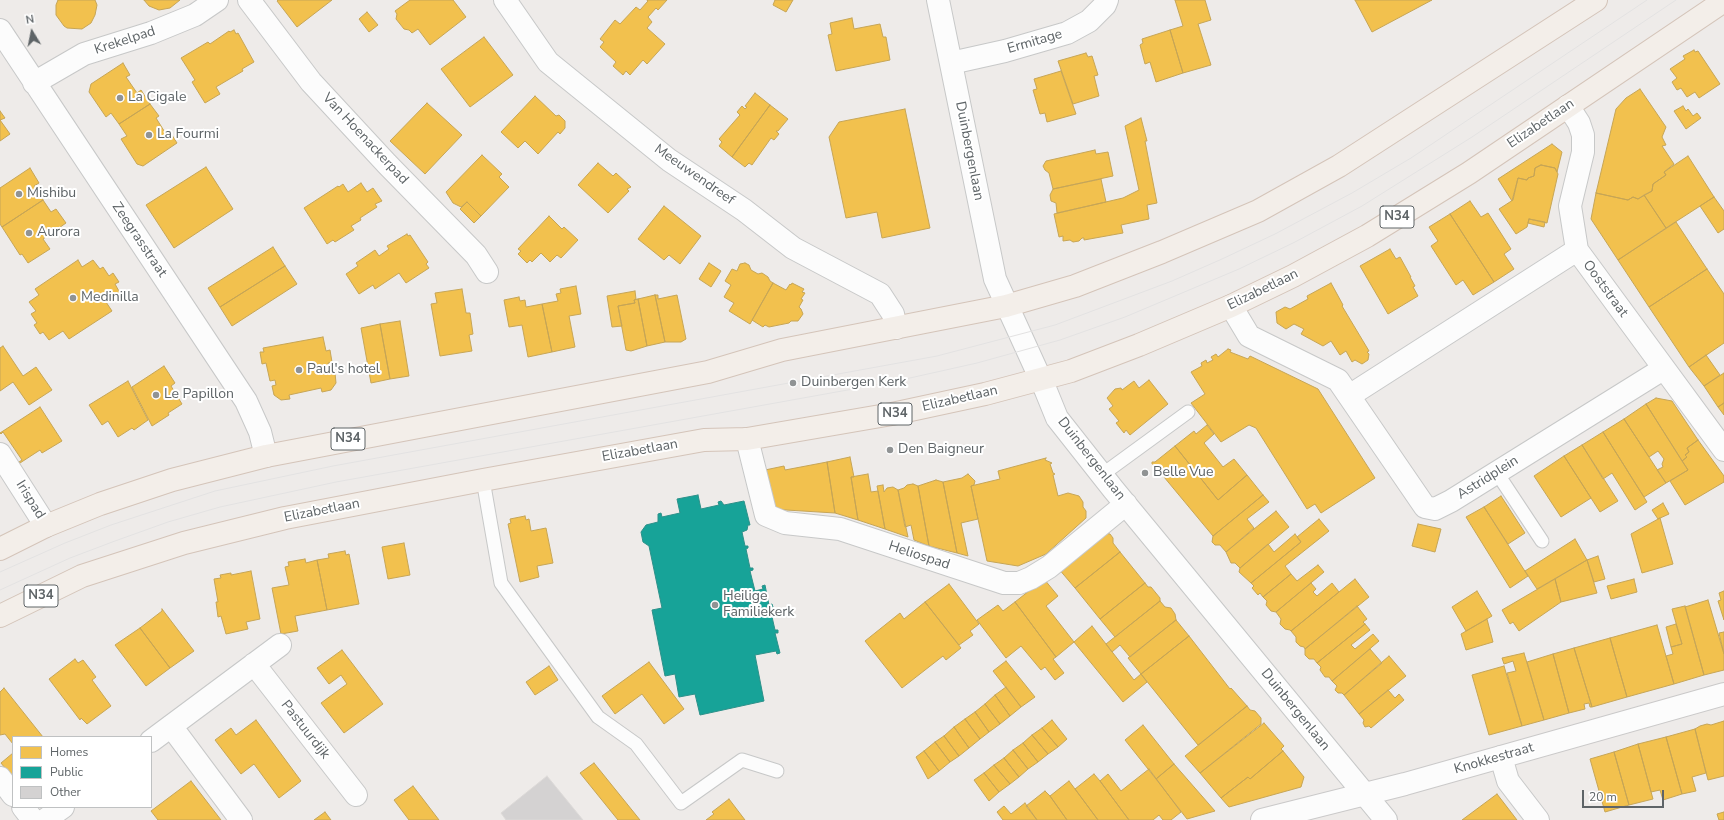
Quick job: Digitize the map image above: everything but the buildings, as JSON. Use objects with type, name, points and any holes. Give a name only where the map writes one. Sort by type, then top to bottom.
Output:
[{"type":"main road","name":"N34","points":[[0,549],[46,526],[100,504],[172,480],[266,456],[708,372],[782,350],[1006,306],[1075,286],[1162,252],[1258,211],[1339,166],[1596,0]]},
{"type":"main road","name":"Elizabetlaan","points":[[0,616],[82,576],[184,543],[285,518],[482,480],[704,440],[748,438],[892,414],[1041,380],[1071,371],[1231,306],[1293,276],[1367,236],[1469,173],[1724,1]]},
{"type":"street","name":"Krekelpad","points":[[34,83],[84,54],[151,33],[195,15],[217,0]]},
{"type":"street","name":"Van Hoenackerpad","points":[[249,0],[311,82],[387,164],[476,255],[487,272]]},
{"type":"street","name":"Meeuwendreef","points":[[505,0],[548,62],[670,160],[744,210],[793,248],[880,294],[893,314],[896,328]]},
{"type":"street","name":"Duinbergenlaan","points":[[938,0],[995,279],[1057,418],[1386,820]]},
{"type":"street","name":"Ermitage","points":[[951,63],[1005,51],[1067,33],[1089,21],[1105,5],[1107,0]]},
{"type":"street","name":"Zeegrasstraat","points":[[0,30],[6,53],[34,83],[246,401],[260,432],[266,456]]},
{"type":"street","name":"Ooststraat","points":[[1568,106],[1579,123],[1583,135],[1582,152],[1570,206],[1577,250],[1724,450]]},
{"type":"street","points":[[1349,396],[1577,250]]},
{"type":"street","name":"Astridplein","points":[[1231,306],[1249,336],[1338,380],[1425,507],[1435,509],[1663,369]]},
{"type":"street","name":"Heliospad","points":[[748,438],[766,515],[785,523],[840,529],[1004,583],[1019,583],[1031,578],[1049,567],[1126,504]]},
{"type":"street","name":"Irispad","points":[[0,454],[46,526]]},
{"type":"street","points":[[152,740],[280,645]]},
{"type":"street","name":"Pastuurdijk","points":[[254,664],[356,795]]},
{"type":"street","name":"Knokkestraat","points":[[1262,820],[1501,757],[1724,694]]},
{"type":"street","points":[[171,726],[241,820]]},
{"type":"street","points":[[1501,757],[1508,781],[1538,820]]},
{"type":"street","points":[[0,778],[12,794]]},
{"type":"street","points":[[24,808],[33,820]]},
{"type":"street","points":[[45,820],[62,808]]},
{"type":"lane","points":[[1103,474],[1188,412]]},
{"type":"lane","points":[[1497,472],[1542,541]]},
{"type":"lane","points":[[482,480],[501,583],[598,717],[636,744],[681,803],[742,760],[777,771]]},
{"type":"tram line","points":[[0,572],[65,543],[111,525],[215,491],[333,466],[937,356],[1055,325],[1172,281],[1222,259],[1275,234],[1352,193],[1411,158],[1647,0]]},
{"type":"tram line","points":[[0,590],[70,558],[115,541],[168,522],[220,507],[336,482],[892,382],[977,363],[1060,340],[1125,317],[1239,269],[1295,242],[1362,206],[1472,137],[1676,0]]},
{"type":"place","name":"La Cigale","points":[[120,98]]},
{"type":"place","name":"La Fourmi","points":[[149,135]]},
{"type":"place","name":"Mishibu","points":[[19,194]]},
{"type":"place","name":"Aurora","points":[[29,233]]},
{"type":"place","name":"Medinilla","points":[[73,298]]},
{"type":"place","name":"Paul's hotel","points":[[299,370]]},
{"type":"place","name":"Duinbergen Kerk","points":[[793,383]]},
{"type":"place","name":"Le Papillon","points":[[156,395]]},
{"type":"place","name":"Den Baigneur","points":[[890,450]]},
{"type":"place","name":"Belle Vue","points":[[1145,473]]},
{"type":"place","name":"Heilige Familiekerk","points":[[715,605]]}]
